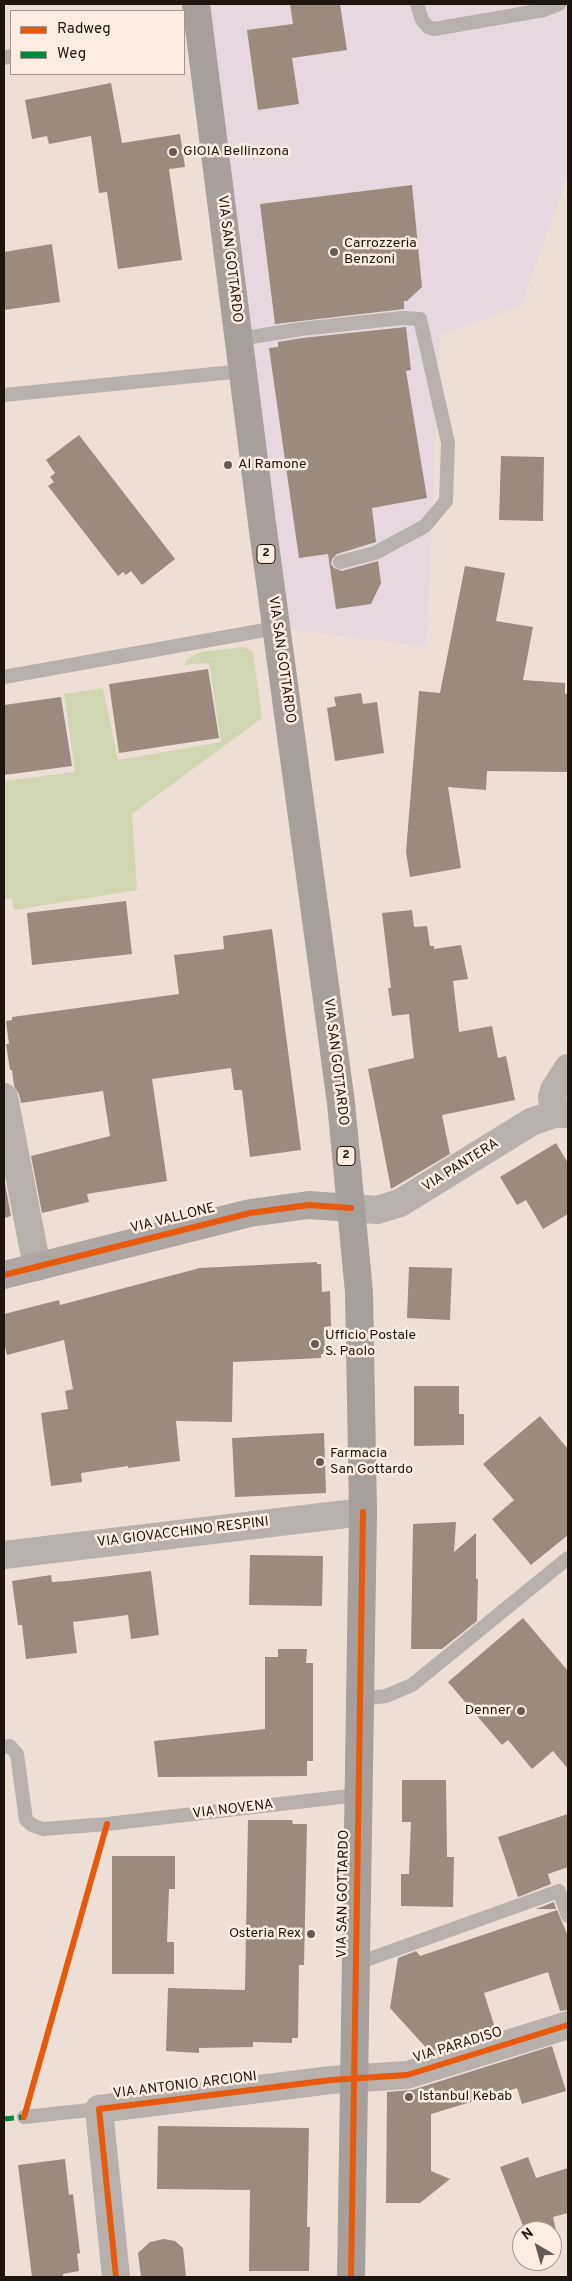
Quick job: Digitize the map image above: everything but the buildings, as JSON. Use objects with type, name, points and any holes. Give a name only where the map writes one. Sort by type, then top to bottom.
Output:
[{"type":"main road","name":"VIA SAN GOTTARDO","points":[[193,18],[239,339],[276,628],[341,1103],[359,1292],[363,1512],[351,2277]]},
{"type":"street","points":[[561,1114],[552,1097],[554,1090],[568,1068]]},
{"type":"street","points":[[4,1097],[37,1267]]},
{"type":"street","name":"VIA PANTERA","points":[[351,1208],[377,1210],[400,1203],[531,1122],[561,1114]]},
{"type":"street","name":"VIA VALLONE","points":[[4,1275],[250,1213],[309,1205],[351,1208]]},
{"type":"street","name":"VIA GIOVACCHINO RESPINI","points":[[4,1555],[363,1512]]},
{"type":"street","name":"VIA PARADISO","points":[[354,2079],[407,2075],[568,2025]]},
{"type":"street","name":"VIA ANTONIO ARCIONI","points":[[116,2277],[99,2109],[354,2079]]},
{"type":"lane","points":[[417,4],[422,20],[428,27],[434,29],[544,10],[559,4]]},
{"type":"lane","points":[[239,339],[338,325],[402,318],[420,319],[448,443],[446,500],[425,526],[375,553],[340,562]]},
{"type":"lane","points":[[4,395],[243,371]]},
{"type":"lane","points":[[4,677],[276,628]]},
{"type":"lane","points":[[361,1699],[386,1696],[412,1685],[568,1558]]},
{"type":"lane","name":"VIA NOVENA","points":[[4,1746],[10,1746],[17,1754],[26,1820],[32,1825],[43,1829],[107,1824],[358,1795]]},
{"type":"lane","points":[[355,1964],[564,1889],[568,1916]]},
{"type":"lane","points":[[24,2117],[99,2109]]},
{"type":"shaded area","points":[[196,4],[568,4],[568,176],[521,306],[440,335],[427,647],[276,628]]},
{"type":"green space","points":[[244,647],[253,652],[262,718],[132,814],[137,890],[14,910],[12,898],[4,899],[4,781],[75,772],[64,694],[103,688],[118,760],[221,742],[209,663],[185,665],[186,660],[200,652]]},
{"type":"marked path","points":[[4,2119],[24,2117],[25,2113]]},
{"type":"cycle path","points":[[4,1275],[250,1213],[309,1205],[351,1208]]},
{"type":"cycle path","points":[[351,2277],[363,1512]]},
{"type":"cycle path","points":[[24,2117],[107,1824]]},
{"type":"cycle path","points":[[116,2277],[99,2109],[331,2080],[407,2075],[568,2025]]},
{"type":"place","name":"GIOIA Bellinzona","points":[[173,152]]},
{"type":"place","name":"Carrozzeria Benzoni","points":[[334,252]]},
{"type":"place","name":"Al Ramone","points":[[228,465]]},
{"type":"place","name":"Ufficio Postale S. Paolo","points":[[315,1344]]},
{"type":"place","name":"Farmacia San Gottardo","points":[[320,1462]]},
{"type":"place","name":"Denner","points":[[521,1711]]},
{"type":"place","name":"Osteria Rex","points":[[311,1934]]},
{"type":"place","name":"Istanbul Kebab","points":[[409,2097]]}]
